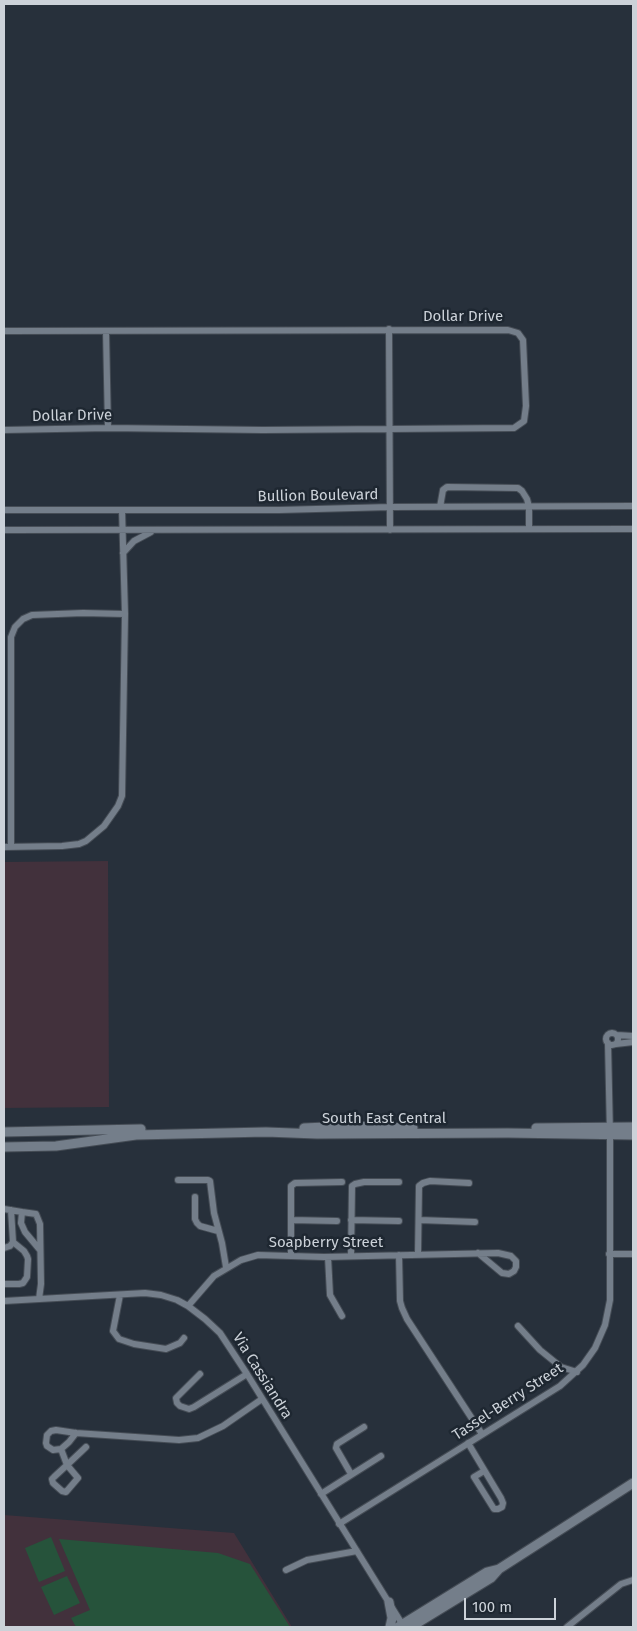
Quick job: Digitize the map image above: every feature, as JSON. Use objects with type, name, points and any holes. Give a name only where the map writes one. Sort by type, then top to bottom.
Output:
[{"type":"street","points":[[389,330],[390,530]]},
{"type":"street","name":"Dollar Drive","points":[[4,331],[508,330],[518,333],[523,340],[526,406],[524,420],[514,428],[263,430],[108,428],[4,430]]},
{"type":"street","points":[[106,331],[108,428]]},
{"type":"street","points":[[440,507],[445,488],[458,486],[518,488],[524,493],[529,507],[529,529]]},
{"type":"street","name":"Bullion Boulevard","points":[[4,510],[279,510],[390,507],[633,506]]},
{"type":"street","points":[[4,847],[79,844],[98,833],[118,806],[122,796],[125,614],[122,510]]},
{"type":"street","points":[[4,530],[633,529]]},
{"type":"street","points":[[123,553],[134,541],[155,530]]},
{"type":"street","points":[[12,846],[11,637],[14,627],[23,619],[32,615],[125,614]]},
{"type":"street","points":[[633,1036],[613,1033],[607,1035],[606,1038],[608,1043],[612,1045],[633,1042]]},
{"type":"street","points":[[609,1062],[619,1039],[617,1035]]},
{"type":"street","name":"Tassel-Berry Street","points":[[339,1524],[554,1390],[577,1372],[595,1348],[605,1325],[610,1300],[608,1043]]},
{"type":"street","name":"South East Central","points":[[136,1132],[317,1134],[508,1133],[610,1131],[633,1127]]},
{"type":"street","name":"South East Central","points":[[610,1131],[633,1135]]},
{"type":"street","points":[[4,1132],[136,1132]]},
{"type":"street","points":[[4,1147],[56,1146],[136,1132]]},
{"type":"street","points":[[178,1180],[210,1181],[214,1212],[226,1267]]},
{"type":"street","points":[[418,1254],[419,1186],[430,1181],[469,1183]]},
{"type":"street","points":[[291,1256],[291,1186],[293,1184],[342,1182]]},
{"type":"street","points":[[351,1256],[351,1220],[354,1185],[364,1182],[399,1182]]},
{"type":"street","points":[[195,1197],[195,1219],[197,1223],[200,1226],[218,1231]]},
{"type":"street","points":[[4,1284],[23,1283],[27,1277],[28,1259],[24,1251],[12,1242],[7,1209],[36,1214],[40,1224],[41,1284],[39,1299]]},
{"type":"street","points":[[22,1212],[20,1223],[24,1232],[40,1250]]},
{"type":"street","points":[[291,1220],[337,1221]]},
{"type":"street","points":[[351,1220],[399,1221]]},
{"type":"street","points":[[419,1220],[475,1222]]},
{"type":"street","points":[[4,1248],[10,1246],[12,1242]]},
{"type":"street","points":[[399,1255],[418,1254],[478,1254],[506,1254],[514,1258],[516,1267],[509,1274],[502,1273],[478,1254]]},
{"type":"street","points":[[609,1254],[633,1254]]},
{"type":"street","name":"Soapberry Street","points":[[188,1306],[214,1276],[226,1267],[241,1260],[258,1256],[399,1255],[400,1301],[402,1308],[482,1434]]},
{"type":"street","points":[[328,1257],[328,1289],[342,1316]]},
{"type":"street","name":"Via Cassiandra","points":[[4,1301],[145,1293],[161,1295],[188,1306],[213,1325],[247,1374],[404,1627]]},
{"type":"street","points":[[120,1295],[113,1331],[119,1339],[134,1344],[166,1349],[180,1343],[184,1338]]},
{"type":"street","points":[[518,1326],[540,1350],[560,1367],[577,1372]]},
{"type":"street","points":[[200,1374],[176,1398],[180,1406],[194,1407],[247,1374]]},
{"type":"street","points":[[76,1433],[70,1442],[61,1449],[53,1450],[47,1446],[45,1439],[47,1435],[56,1430],[179,1440],[198,1438],[223,1426],[262,1399]]},
{"type":"street","points":[[352,1474],[336,1448],[337,1444],[364,1427]]},
{"type":"street","points":[[468,1443],[501,1498],[502,1507],[498,1509],[494,1509],[474,1477],[484,1471]]},
{"type":"street","points":[[61,1449],[67,1465],[86,1447]]},
{"type":"street","points":[[321,1494],[381,1456]]},
{"type":"street","points":[[404,1627],[487,1572],[499,1569],[633,1483]]},
{"type":"street","points":[[286,1570],[307,1560],[357,1551]]},
{"type":"street","points":[[567,1627],[621,1584],[633,1580]]},
{"type":"street","points":[[389,1602],[392,1618],[390,1627]]},
{"type":"shaded area","points":[[108,861],[109,1107],[4,1108],[4,862]]},
{"type":"shaded area","points":[[4,1515],[234,1533],[292,1627],[4,1627]]},
{"type":"green space","points":[[51,1537],[65,1571],[39,1582],[25,1548]]},
{"type":"green space","points":[[59,1539],[218,1553],[250,1564],[290,1627],[76,1627],[71,1618],[90,1610]]},
{"type":"green space","points":[[67,1576],[80,1603],[54,1615],[41,1587]]}]
